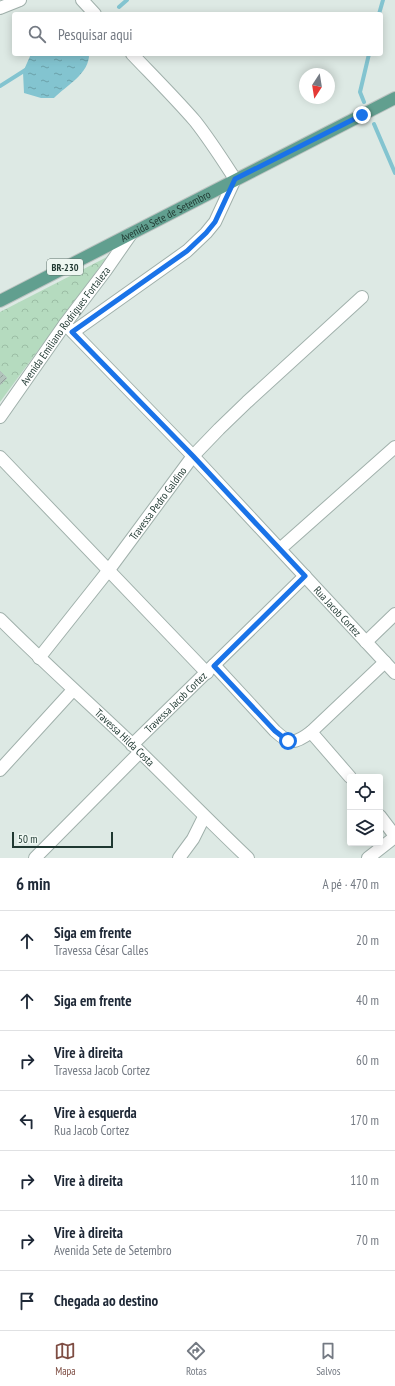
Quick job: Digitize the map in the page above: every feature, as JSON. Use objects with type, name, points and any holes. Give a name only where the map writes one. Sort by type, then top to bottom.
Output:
[{"type":"main road","name":"Avenida Sete de Setembro","points":[[0,300],[395,98]]},
{"type":"street","points":[[0,8],[20,0]]},
{"type":"street","points":[[82,0],[93,12]]},
{"type":"street","points":[[69,328],[187,251],[198,242],[215,222],[235,179],[213,144],[195,121],[134,56]]},
{"type":"street","name":"Avenida Emiliano Rodrigues Fortaleza","points":[[0,417],[69,328],[131,234]]},
{"type":"street","name":"Travessa Pedro Galdino","points":[[39,658],[108,571],[193,456],[241,407],[362,296]]},
{"type":"street","name":"Rua Jacob Cortez","points":[[69,328],[193,456],[395,673]]},
{"type":"street","points":[[280,549],[395,447]]},
{"type":"street","points":[[0,457],[108,571],[281,737],[290,742],[298,741],[311,732],[385,662]]},
{"type":"street","name":"Travessa Jacob Cortez","points":[[35,858],[210,669],[305,576]]},
{"type":"street","points":[[366,642],[395,614]]},
{"type":"street","name":"Travessa Hilda Costa","points":[[0,619],[248,858]]},
{"type":"street","points":[[0,770],[73,690]]},
{"type":"street","points":[[311,732],[347,774]]},
{"type":"street","points":[[178,858],[193,839],[204,817]]},
{"type":"street","points":[[368,858],[395,837],[383,820]]},
{"type":"green space","points":[[107,257],[0,402],[0,312]]},
{"type":"water","points":[[30,56],[89,56],[86,67],[82,73],[54,98],[41,98],[24,93],[23,72]]},
{"type":"building","points":[[0,371],[7,378],[0,385]]},
{"type":"waterway","points":[[119,7],[127,0]]},
{"type":"waterway","points":[[380,12],[383,0]]},
{"type":"waterway","points":[[364,102],[360,92],[369,56]]},
{"type":"waterway","points":[[0,86],[27,69]]},
{"type":"waterway","points":[[374,124],[395,173]]},
{"type":"route","points":[[288,741],[275,731],[214,666],[305,576],[193,456],[72,332],[198,242],[215,222],[235,179],[362,115]]}]
